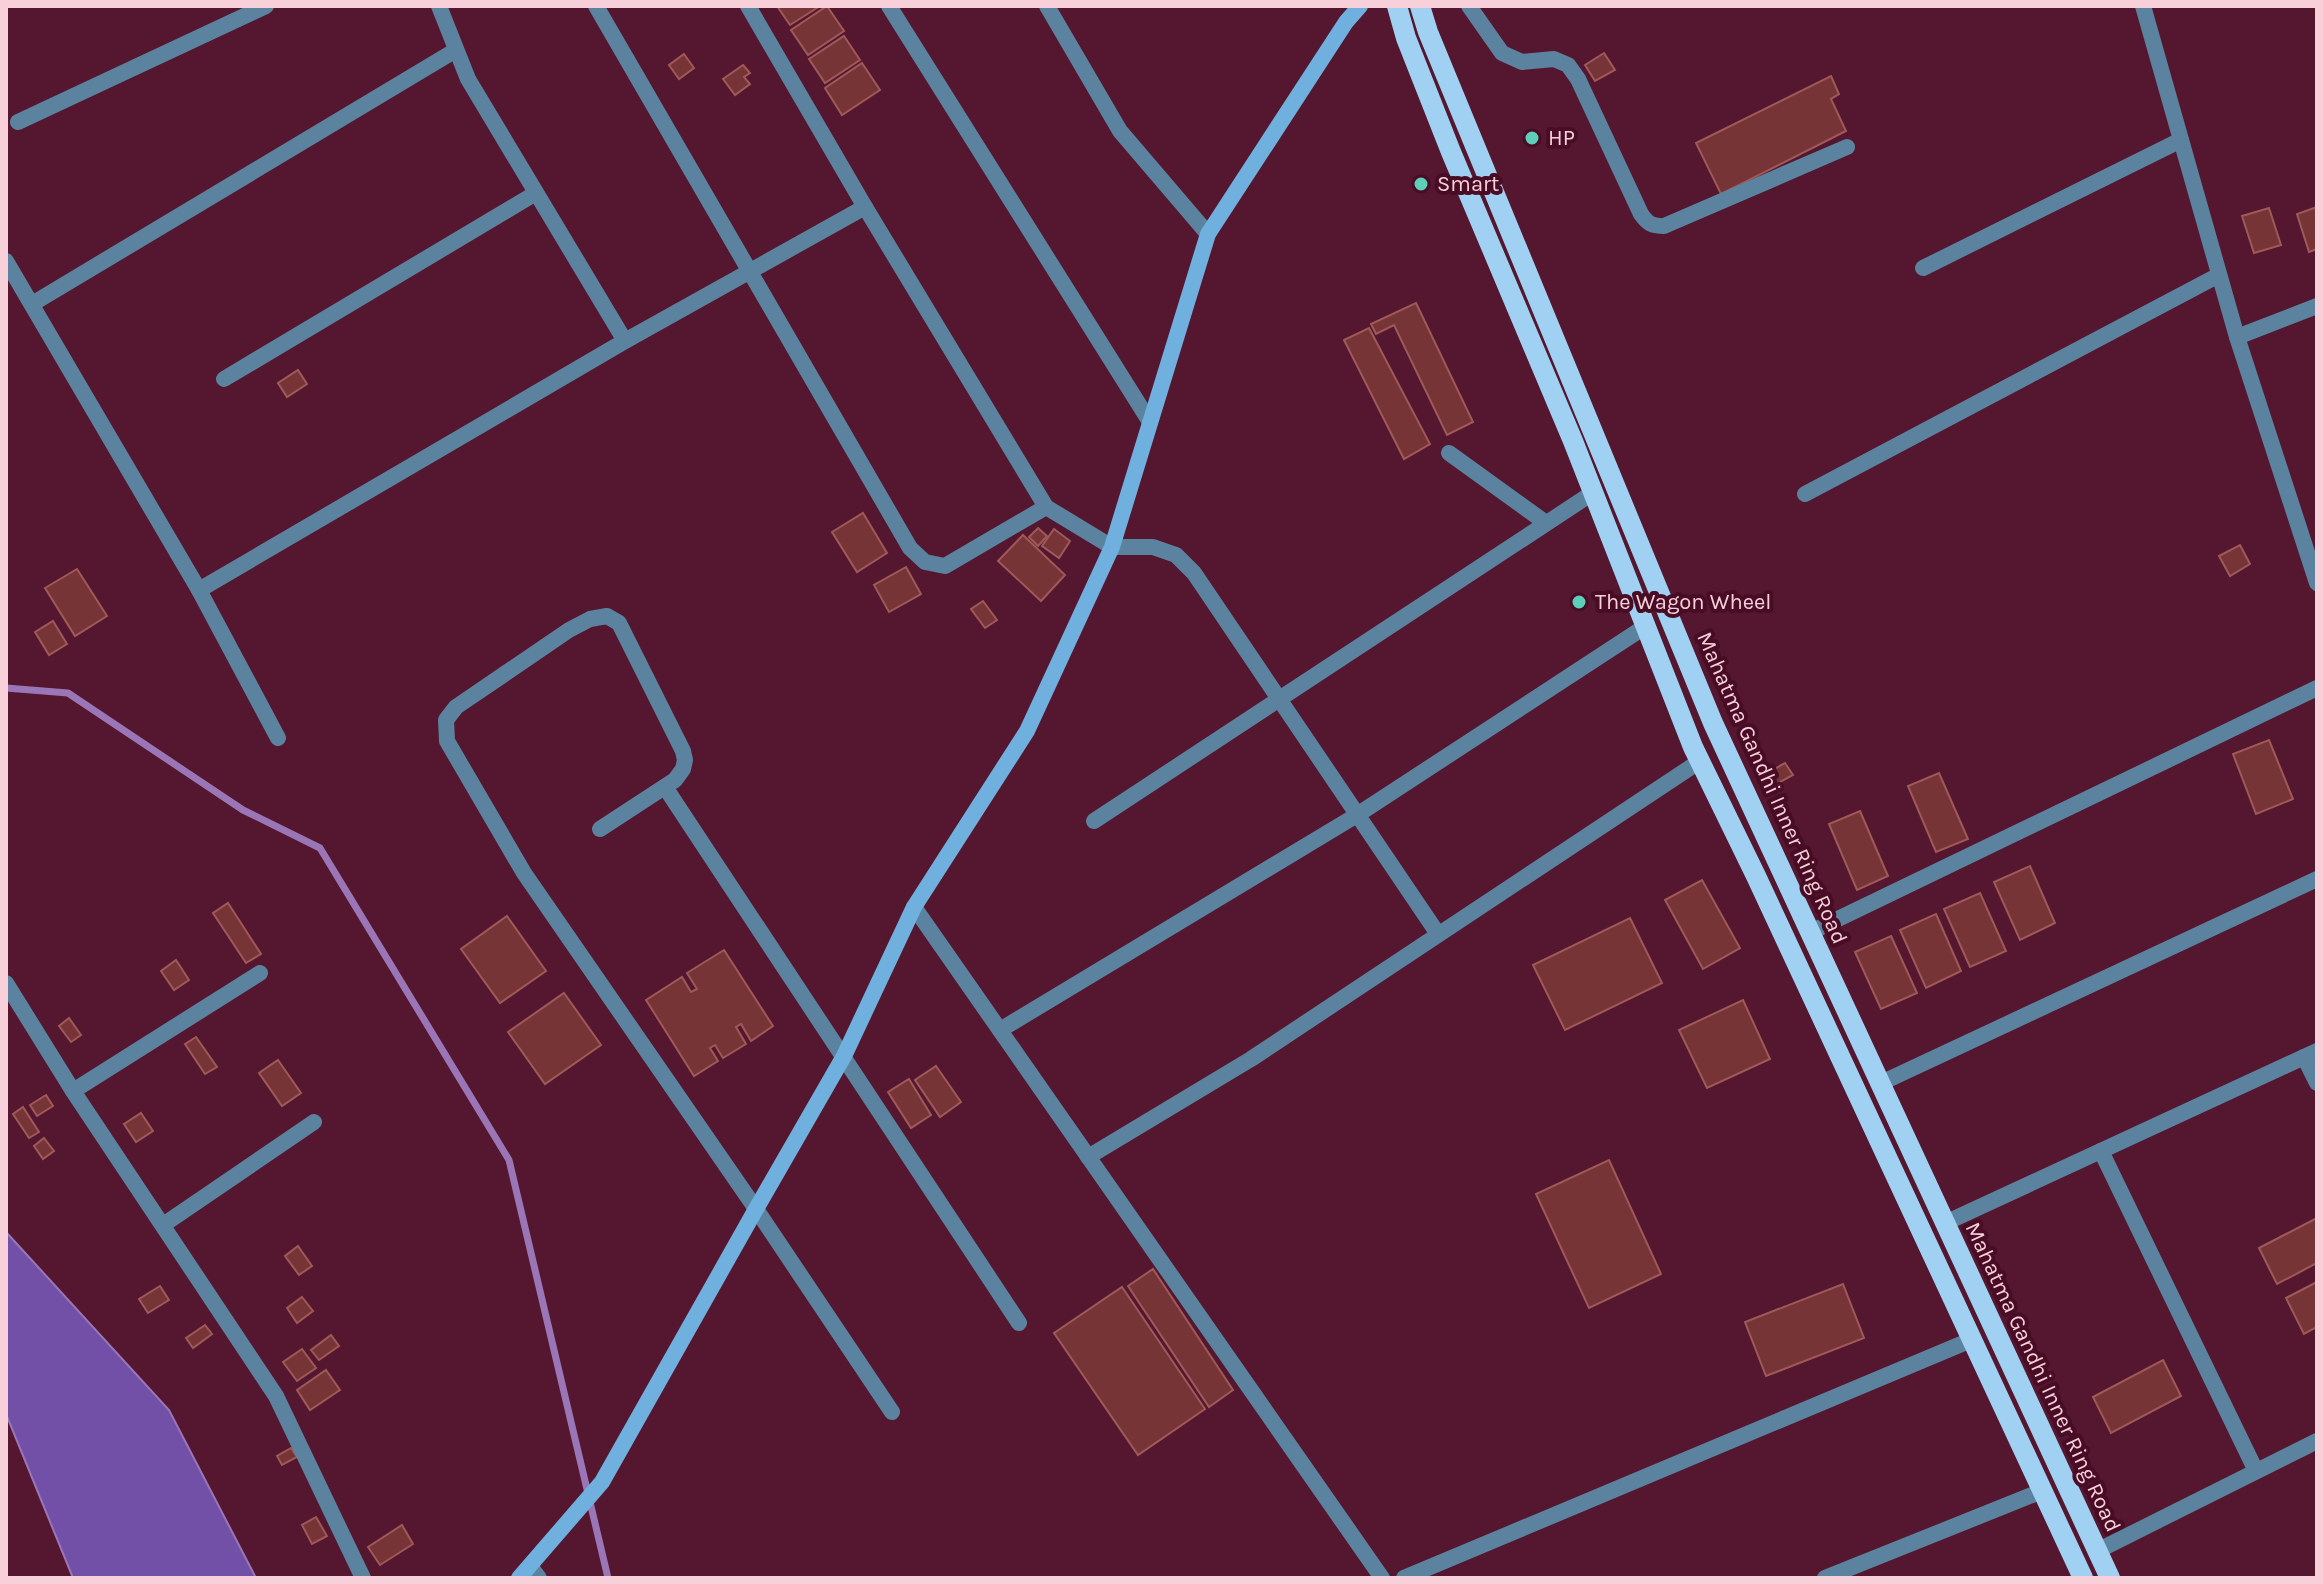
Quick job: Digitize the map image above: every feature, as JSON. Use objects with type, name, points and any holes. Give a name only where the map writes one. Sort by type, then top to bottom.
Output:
[{"type":"main road","points":[[1397,6],[1406,38],[1451,152],[1594,492],[1700,761],[2083,1578]]},
{"type":"main road","name":"Mahatma Gandhi Inner Ring Road","points":[[1420,6],[1428,32],[1713,723],[2110,1578]]},
{"type":"street","points":[[18,122],[266,6]]},
{"type":"street","points":[[439,6],[468,79],[625,341]]},
{"type":"street","points":[[596,6],[910,548],[925,562],[945,566],[1046,507]]},
{"type":"street","points":[[748,6],[1046,507],[1112,547],[1153,547],[1176,555],[1194,573],[1438,934]]},
{"type":"street","points":[[889,6],[1150,422]]},
{"type":"street","points":[[1047,6],[1120,131],[1208,234]]},
{"type":"street","points":[[529,1574],[602,1482],[844,1056],[914,907],[1027,731],[1112,547],[1208,234],[1346,22],[1360,6]]},
{"type":"street","points":[[1469,6],[1502,53],[1522,62],[1554,59],[1568,65],[1578,79],[1641,214],[1647,223],[1654,226],[1664,226],[1847,147]]},
{"type":"street","points":[[2143,6],[2237,337],[2317,583]]},
{"type":"street","points":[[32,304],[456,50]]},
{"type":"street","points":[[1923,268],[2181,140]]},
{"type":"street","points":[[224,379],[536,193]]},
{"type":"street","points":[[199,590],[625,341],[865,207]]},
{"type":"street","points":[[7,265],[199,590],[278,738]]},
{"type":"street","points":[[1805,494],[2219,275]]},
{"type":"street","points":[[2237,337],[2317,306]]},
{"type":"street","points":[[1449,453],[1546,523]]},
{"type":"street","points":[[1094,821],[1594,492]]},
{"type":"street","points":[[600,829],[675,780],[685,760],[619,623],[607,616],[590,619],[569,630],[456,707],[446,720],[447,741],[524,873],[892,1412]]},
{"type":"street","points":[[1000,1030],[1357,815],[1646,626]]},
{"type":"street","points":[[1811,932],[2317,688]]},
{"type":"street","points":[[1088,1157],[1251,1059],[1700,761]]},
{"type":"street","points":[[665,787],[1019,1323]]},
{"type":"street","points":[[1881,1083],[2317,879]]},
{"type":"street","points":[[914,907],[1382,1578]]},
{"type":"street","points":[[73,1091],[260,973]]},
{"type":"street","points":[[6,983],[73,1091],[276,1396],[363,1578]]},
{"type":"street","points":[[1945,1223],[2311,1054],[2317,1083]]},
{"type":"street","points":[[163,1225],[314,1122]]},
{"type":"street","points":[[2101,1151],[2256,1471]]},
{"type":"street","points":[[1404,1578],[1971,1340]]},
{"type":"street","points":[[2097,1551],[2317,1441]]},
{"type":"street","points":[[1825,1578],[2042,1491]]},
{"type":"shaded area","points":[[6,1232],[169,1410],[256,1578],[73,1578],[6,1414]]},
{"type":"building","points":[[777,6],[820,6],[790,25]]},
{"type":"building","points":[[827,6],[844,31],[808,55],[791,30]]},
{"type":"building","points":[[844,36],[860,60],[825,83],[809,59]]},
{"type":"building","points":[[1604,53],[1615,70],[1595,81],[1585,65]]},
{"type":"building","points":[[684,54],[694,68],[679,79],[669,65]]},
{"type":"building","points":[[862,63],[880,90],[842,115],[825,88]]},
{"type":"building","points":[[743,65],[750,73],[744,77],[750,84],[735,95],[723,79]]},
{"type":"building","points":[[1831,76],[1839,94],[1831,99],[1846,131],[1721,194],[1696,143]]},
{"type":"building","points":[[2317,207],[2317,249],[2309,252],[2297,214]]},
{"type":"building","points":[[2269,208],[2281,245],[2254,253],[2242,216]]},
{"type":"building","points":[[1416,303],[1473,422],[1447,435],[1394,325],[1376,334],[1371,324]]},
{"type":"building","points":[[1369,328],[1430,444],[1404,459],[1344,340]]},
{"type":"building","points":[[298,370],[307,384],[287,397],[278,383]]},
{"type":"building","points":[[863,513],[887,553],[857,572],[832,532]]},
{"type":"building","points":[[1038,528],[1047,536],[1038,546],[1029,537]]},
{"type":"building","points":[[1054,529],[1070,541],[1059,558],[1042,546]]},
{"type":"building","points":[[1023,535],[1065,575],[1041,601],[998,561]]},
{"type":"building","points":[[2240,545],[2250,564],[2230,576],[2219,556]]},
{"type":"building","points":[[906,567],[921,594],[889,612],[874,585]]},
{"type":"building","points":[[77,569],[107,616],[75,636],[45,588]]},
{"type":"building","points":[[983,601],[997,620],[985,628],[971,609]]},
{"type":"building","points":[[53,621],[67,644],[49,655],[35,632]]},
{"type":"building","points":[[2269,740],[2293,799],[2256,814],[2233,754]]},
{"type":"building","points":[[1785,763],[1793,775],[1771,787],[1764,775]]},
{"type":"building","points":[[1939,773],[1968,839],[1936,852],[1908,786]]},
{"type":"building","points":[[1860,811],[1888,876],[1857,890],[1829,824]]},
{"type":"building","points":[[2030,866],[2055,923],[2020,940],[1994,882]]},
{"type":"building","points":[[1702,880],[1740,948],[1703,969],[1665,900]]},
{"type":"building","points":[[1980,893],[2006,951],[1970,967],[1944,909]]},
{"type":"building","points":[[228,903],[261,954],[246,963],[213,913]]},
{"type":"building","points":[[1936,914],[1961,971],[1926,988],[1900,930]]},
{"type":"building","points":[[507,916],[546,971],[500,1003],[461,949]]},
{"type":"building","points":[[1630,918],[1662,983],[1565,1030],[1533,965]]},
{"type":"building","points":[[1891,936],[1917,993],[1881,1009],[1855,952]]},
{"type":"building","points":[[724,950],[773,1026],[751,1041],[741,1024],[736,1027],[746,1044],[723,1058],[715,1045],[710,1048],[718,1061],[694,1076],[646,1000],[682,977],[691,992],[697,989],[687,973]]},
{"type":"building","points":[[176,960],[189,980],[174,990],[161,971]]},
{"type":"building","points":[[564,993],[601,1045],[545,1084],[508,1032]]},
{"type":"building","points":[[1743,1000],[1770,1059],[1707,1088],[1679,1030]]},
{"type":"building","points":[[69,1018],[81,1035],[71,1042],[59,1026]]},
{"type":"building","points":[[196,1037],[217,1067],[205,1074],[185,1044]]},
{"type":"building","points":[[278,1060],[301,1093],[282,1106],[259,1073]]},
{"type":"building","points":[[936,1066],[961,1102],[940,1117],[915,1080]]},
{"type":"building","points":[[909,1079],[931,1115],[911,1128],[888,1092]]},
{"type":"building","points":[[46,1095],[53,1106],[37,1116],[30,1105]]},
{"type":"building","points":[[23,1107],[39,1132],[29,1138],[13,1114]]},
{"type":"building","points":[[141,1113],[153,1131],[136,1142],[124,1124]]},
{"type":"building","points":[[44,1138],[54,1151],[43,1159],[34,1146]]},
{"type":"building","points":[[1609,1160],[1661,1274],[1589,1308],[1536,1194]]},
{"type":"building","points":[[2317,1218],[2317,1263],[2277,1284],[2259,1248]]},
{"type":"building","points":[[298,1246],[312,1266],[299,1275],[285,1256]]},
{"type":"building","points":[[1153,1269],[1233,1390],[1209,1407],[1128,1286]]},
{"type":"building","points":[[2317,1282],[2317,1327],[2304,1334],[2286,1298]]},
{"type":"building","points":[[1843,1284],[1864,1338],[1766,1376],[1745,1322]]},
{"type":"building","points":[[160,1286],[169,1300],[148,1313],[139,1299]]},
{"type":"building","points":[[1122,1287],[1205,1409],[1138,1455],[1054,1333]]},
{"type":"building","points":[[302,1297],[313,1311],[297,1323],[287,1308]]},
{"type":"building","points":[[205,1325],[212,1334],[193,1348],[186,1338]]},
{"type":"building","points":[[331,1335],[339,1346],[319,1360],[311,1350]]},
{"type":"building","points":[[302,1349],[316,1368],[297,1381],[283,1362]]},
{"type":"building","points":[[2163,1360],[2181,1396],[2111,1433],[2093,1397]]},
{"type":"building","points":[[326,1370],[340,1390],[310,1410],[297,1390]]},
{"type":"building","points":[[291,1448],[297,1457],[282,1465],[277,1456]]},
{"type":"building","points":[[316,1517],[327,1536],[312,1544],[302,1525]]},
{"type":"building","points":[[402,1525],[413,1544],[380,1565],[368,1547]]},
{"type":"waterway","points":[[6,688],[68,693],[243,810],[320,848],[509,1160],[608,1578]]},
{"type":"place","name":"HP","points":[[1532,138]]},
{"type":"place","name":"Smart","points":[[1421,184]]},
{"type":"place","name":"The Wagon Wheel","points":[[1579,602]]}]
